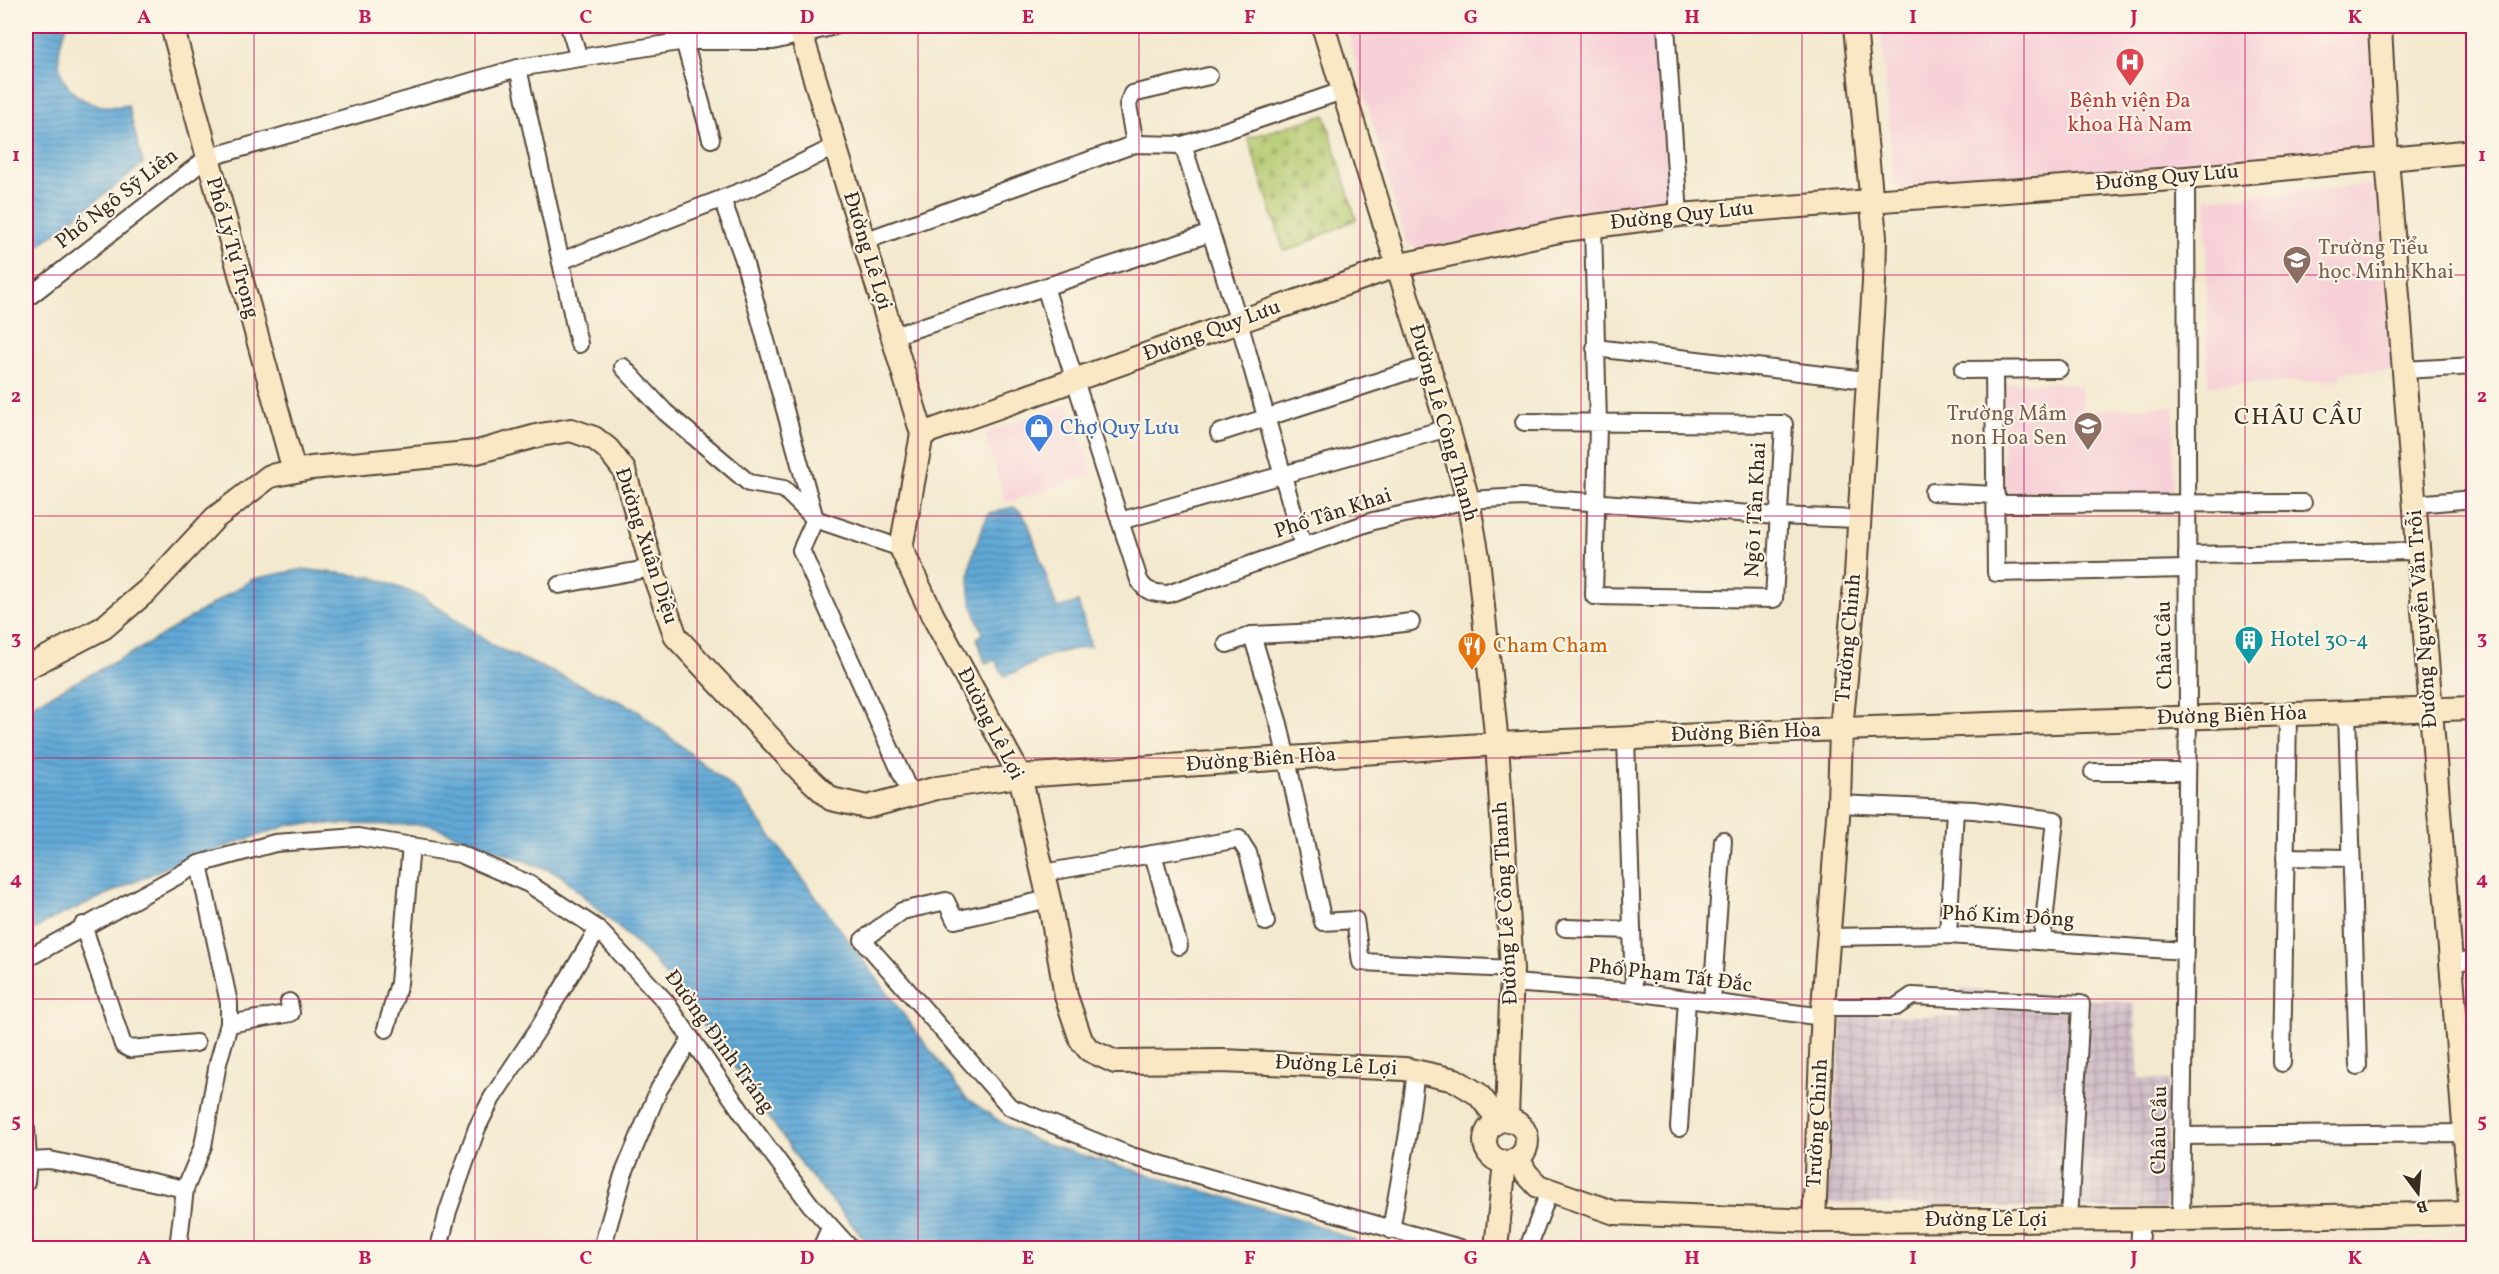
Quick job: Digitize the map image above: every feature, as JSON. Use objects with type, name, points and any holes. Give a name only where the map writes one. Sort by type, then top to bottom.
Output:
[{"type":"street","name":"Phố Lý Tự Trọng","points":[[172,26],[294,471]]},
{"type":"street","points":[[569,26],[579,58]]},
{"type":"street","points":[[207,158],[518,68],[579,58],[682,33],[773,41],[800,29],[835,26]]},
{"type":"street","name":"Đường Lê Công Thanh","points":[[1323,26],[1448,428],[1468,500],[1478,557],[1497,744],[1512,976],[1503,1120]]},
{"type":"street","points":[[1666,26],[1679,214]]},
{"type":"street","points":[[1855,26],[1865,55]]},
{"type":"street","points":[[1865,55],[1869,26]]},
{"type":"street","name":"Đường Nguyễn Văn Trỗi","points":[[2380,26],[2387,158],[2472,1213]]},
{"type":"street","name":"Đường Lê Lợi","points":[[800,29],[922,434],[902,548],[933,616],[1020,776],[1049,899],[1073,1020],[1081,1040],[1100,1057],[1115,1062],[1222,1061],[1416,1071],[1455,1080],[1478,1094],[1503,1120]]},
{"type":"street","points":[[682,33],[711,139]]},
{"type":"street","name":"Trường Chinh","points":[[1814,1221],[1823,1012],[1839,804],[1841,729],[1858,519],[1875,237],[1880,199],[1865,55]]},
{"type":"street","points":[[518,68],[579,344]]},
{"type":"street","points":[[1135,144],[1128,105],[1132,94],[1209,76]]},
{"type":"street","points":[[864,241],[1135,144],[1183,145],[1342,91]]},
{"type":"street","points":[[1183,145],[1239,322],[1303,546]]},
{"type":"street","points":[[561,261],[722,199],[836,146]]},
{"type":"street","name":"Đường Quy Lưu","points":[[922,434],[1396,266],[1593,225],[1679,214],[2186,178],[2474,151]]},
{"type":"street","name":"Phố Ngô Sỹ Liên","points":[[26,298],[207,158]]},
{"type":"street","name":"Châu Cầu","points":[[2181,1219],[2188,716],[2186,178]]},
{"type":"street","points":[[722,199],[743,257],[815,519],[801,550],[911,795]]},
{"type":"street","points":[[1593,225],[1598,423],[1597,502]]},
{"type":"street","points":[[892,336],[1210,232]]},
{"type":"street","name":"Phố Tân Khai","points":[[1045,286],[1073,381],[1139,580],[1143,587],[1152,593],[1168,594],[1373,521],[1468,500],[1522,497],[1778,516],[1858,519]]},
{"type":"street","points":[[1595,348],[1866,380]]},
{"type":"street","points":[[1219,433],[1428,365]]},
{"type":"street","points":[[2404,370],[2474,366]]},
{"type":"street","points":[[623,368],[665,412],[749,483],[784,489],[815,519],[902,548]]},
{"type":"street","points":[[1963,370],[2059,369]]},
{"type":"street","points":[[1994,370],[1996,573],[2418,551]]},
{"type":"street","points":[[1524,422],[1598,423]]},
{"type":"street","name":"Ngõ 1 Tân Khai","points":[[1597,502],[1594,596],[1774,599],[1784,424],[1598,423]]},
{"type":"street","points":[[1120,521],[1448,428]]},
{"type":"street","name":"Đường Xuân Diệu","points":[[26,668],[103,628],[149,589],[215,518],[270,476],[294,471],[477,452],[560,431],[584,434],[608,449],[624,470],[652,568],[676,637],[800,770],[831,799],[867,807],[937,788],[1020,776]]},
{"type":"street","points":[[1933,492],[1996,500],[2302,503]]},
{"type":"street","points":[[2414,504],[2474,499]]},
{"type":"street","points":[[559,585],[652,568]]},
{"type":"street","points":[[1227,644],[1252,635],[1341,631],[1411,622]]},
{"type":"street","points":[[1252,635],[1279,724],[1285,759]]},
{"type":"street","name":"Đường Biên Hòa","points":[[1020,776],[1497,744],[2188,716],[2474,708]]},
{"type":"street","points":[[2347,712],[2358,1066]]},
{"type":"street","points":[[2282,1063],[2288,714]]},
{"type":"street","points":[[1626,738],[1634,992]]},
{"type":"street","name":"Phố Phạm Tất Đắc","points":[[1285,759],[1323,922],[1355,920],[1361,962],[1512,976],[1712,1002],[1823,1012],[1896,1008],[1912,996],[2081,1004],[2069,1220]]},
{"type":"street","points":[[2093,772],[2187,772]]},
{"type":"street","points":[[1839,804],[1955,810],[2055,820],[2042,941]]},
{"type":"street","points":[[1948,935],[1955,810]]},
{"type":"street","name":"Đường Đinh Tráng","points":[[26,959],[83,925],[199,864],[275,843],[358,837],[460,854],[529,884],[598,929],[665,1001],[750,1124],[830,1228],[850,1248]]},
{"type":"street","points":[[1043,873],[1239,839],[1248,853],[1266,922]]},
{"type":"street","points":[[1712,1002],[1723,840]]},
{"type":"street","points":[[386,1029],[399,982],[411,845]]},
{"type":"street","points":[[1153,854],[1179,946]]},
{"type":"street","points":[[2285,857],[2351,858]]},
{"type":"street","points":[[178,1248],[185,1189],[203,1146],[218,1063],[229,1024],[229,1003],[199,864]]},
{"type":"street","points":[[1049,899],[955,920],[946,901],[902,911],[863,940],[1010,1107],[1131,1156],[1460,1248]]},
{"type":"street","points":[[83,925],[123,1045],[130,1049],[196,1043]]},
{"type":"street","points":[[1565,928],[1632,930]]},
{"type":"street","points":[[439,1248],[448,1211],[477,1128],[492,1098],[540,1026],[598,929]]},
{"type":"street","name":"Phố Kim Đồng","points":[[1828,937],[1948,935],[2185,951]]},
{"type":"street","points":[[2450,962],[2474,960]]},
{"type":"street","points":[[1679,1128],[1687,999]]},
{"type":"street","points":[[229,1024],[291,1013],[289,1002]]},
{"type":"street","points":[[602,1248],[623,1175],[658,1089],[691,1039]]},
{"type":"street","points":[[1391,1230],[1416,1071]]},
{"type":"street","points":[[1496,1248],[1499,1218],[1511,1160],[1526,1148],[1526,1134],[1519,1124],[1503,1120],[1488,1130],[1485,1144],[1492,1156],[1511,1160]]},
{"type":"street","points":[[26,1129],[28,1161],[26,1182]]},
{"type":"street","points":[[2182,1136],[2464,1133]]},
{"type":"street","points":[[28,1161],[50,1160],[185,1189]]},
{"type":"street","name":"Đường Lê Lợi","points":[[1511,1160],[1538,1186],[1549,1192],[1615,1213],[1814,1221],[2181,1219],[2472,1213]]},
{"type":"street","points":[[1528,1248],[1549,1192]]},
{"type":"street","points":[[2139,1248],[2141,1219]]},
{"type":"street","points":[[821,1248],[830,1228]]},
{"type":"shaded area","points":[[1346,26],[1661,26],[1671,209],[1567,219],[1419,249],[1406,243]]},
{"type":"shaded area","name":"Bệnh viện Đa khoa Hà Nam","points":[[1881,26],[2368,26],[2378,150],[1904,190],[1894,185]]},
{"type":"shaded area","name":"Trường Tiểu học Minh Khai","points":[[2380,184],[2395,371],[2342,372],[2339,380],[2208,385],[2206,199]]},
{"type":"shaded area","name":"Trường Mầm non Hoa Sen","points":[[2057,382],[2080,386],[2083,410],[2174,406],[2173,494],[2007,501],[2003,494],[2003,384]]},
{"type":"shaded area","name":"Chợ Quy Lưu","points":[[1068,404],[1093,474],[1006,503],[985,433]]},
{"type":"shaded area","points":[[1961,989],[2134,1003],[2139,1079],[2170,1080],[2165,1210],[1825,1203],[1843,1014],[1959,1017]]},
{"type":"shaded area","points":[[2432,1242],[2432,1248],[2275,1248],[2375,1245]]},
{"type":"green space","points":[[1325,115],[1356,219],[1298,247],[1284,251],[1248,138]]},
{"type":"water","points":[[26,26],[67,26],[59,60],[62,75],[79,97],[93,104],[128,105],[143,164],[26,256]]},
{"type":"water","points":[[1013,507],[1020,511],[1028,523],[1057,608],[1078,602],[1091,646],[1048,656],[1004,676],[995,660],[985,663],[977,638],[983,633],[971,601],[969,586],[972,558],[989,513]]},
{"type":"water","points":[[303,569],[372,577],[423,597],[498,648],[634,708],[738,792],[965,1097],[1001,1122],[1038,1142],[1303,1220],[1373,1248],[872,1248],[804,1168],[728,1058],[651,957],[559,874],[430,825],[292,824],[167,867],[48,921],[26,935],[26,708],[143,647],[253,579]]},
{"type":"place","name":"Bệnh viện Đa khoa Hà Nam","points":[[2130,88]]},
{"type":"place","name":"Trường Tiểu học Minh Khai","points":[[2297,286]]},
{"type":"place","name":"Trường Mầm non Hoa Sen","points":[[2088,452]]},
{"type":"place","name":"Chợ Quy Lưu","points":[[1039,454]]},
{"type":"place","name":"Hotel 30-4","points":[[2249,666]]},
{"type":"place","name":"Cham Cham","points":[[1472,672]]},
{"type":"district","name":"CHÂU CẦU","points":[[2299,418]]}]
